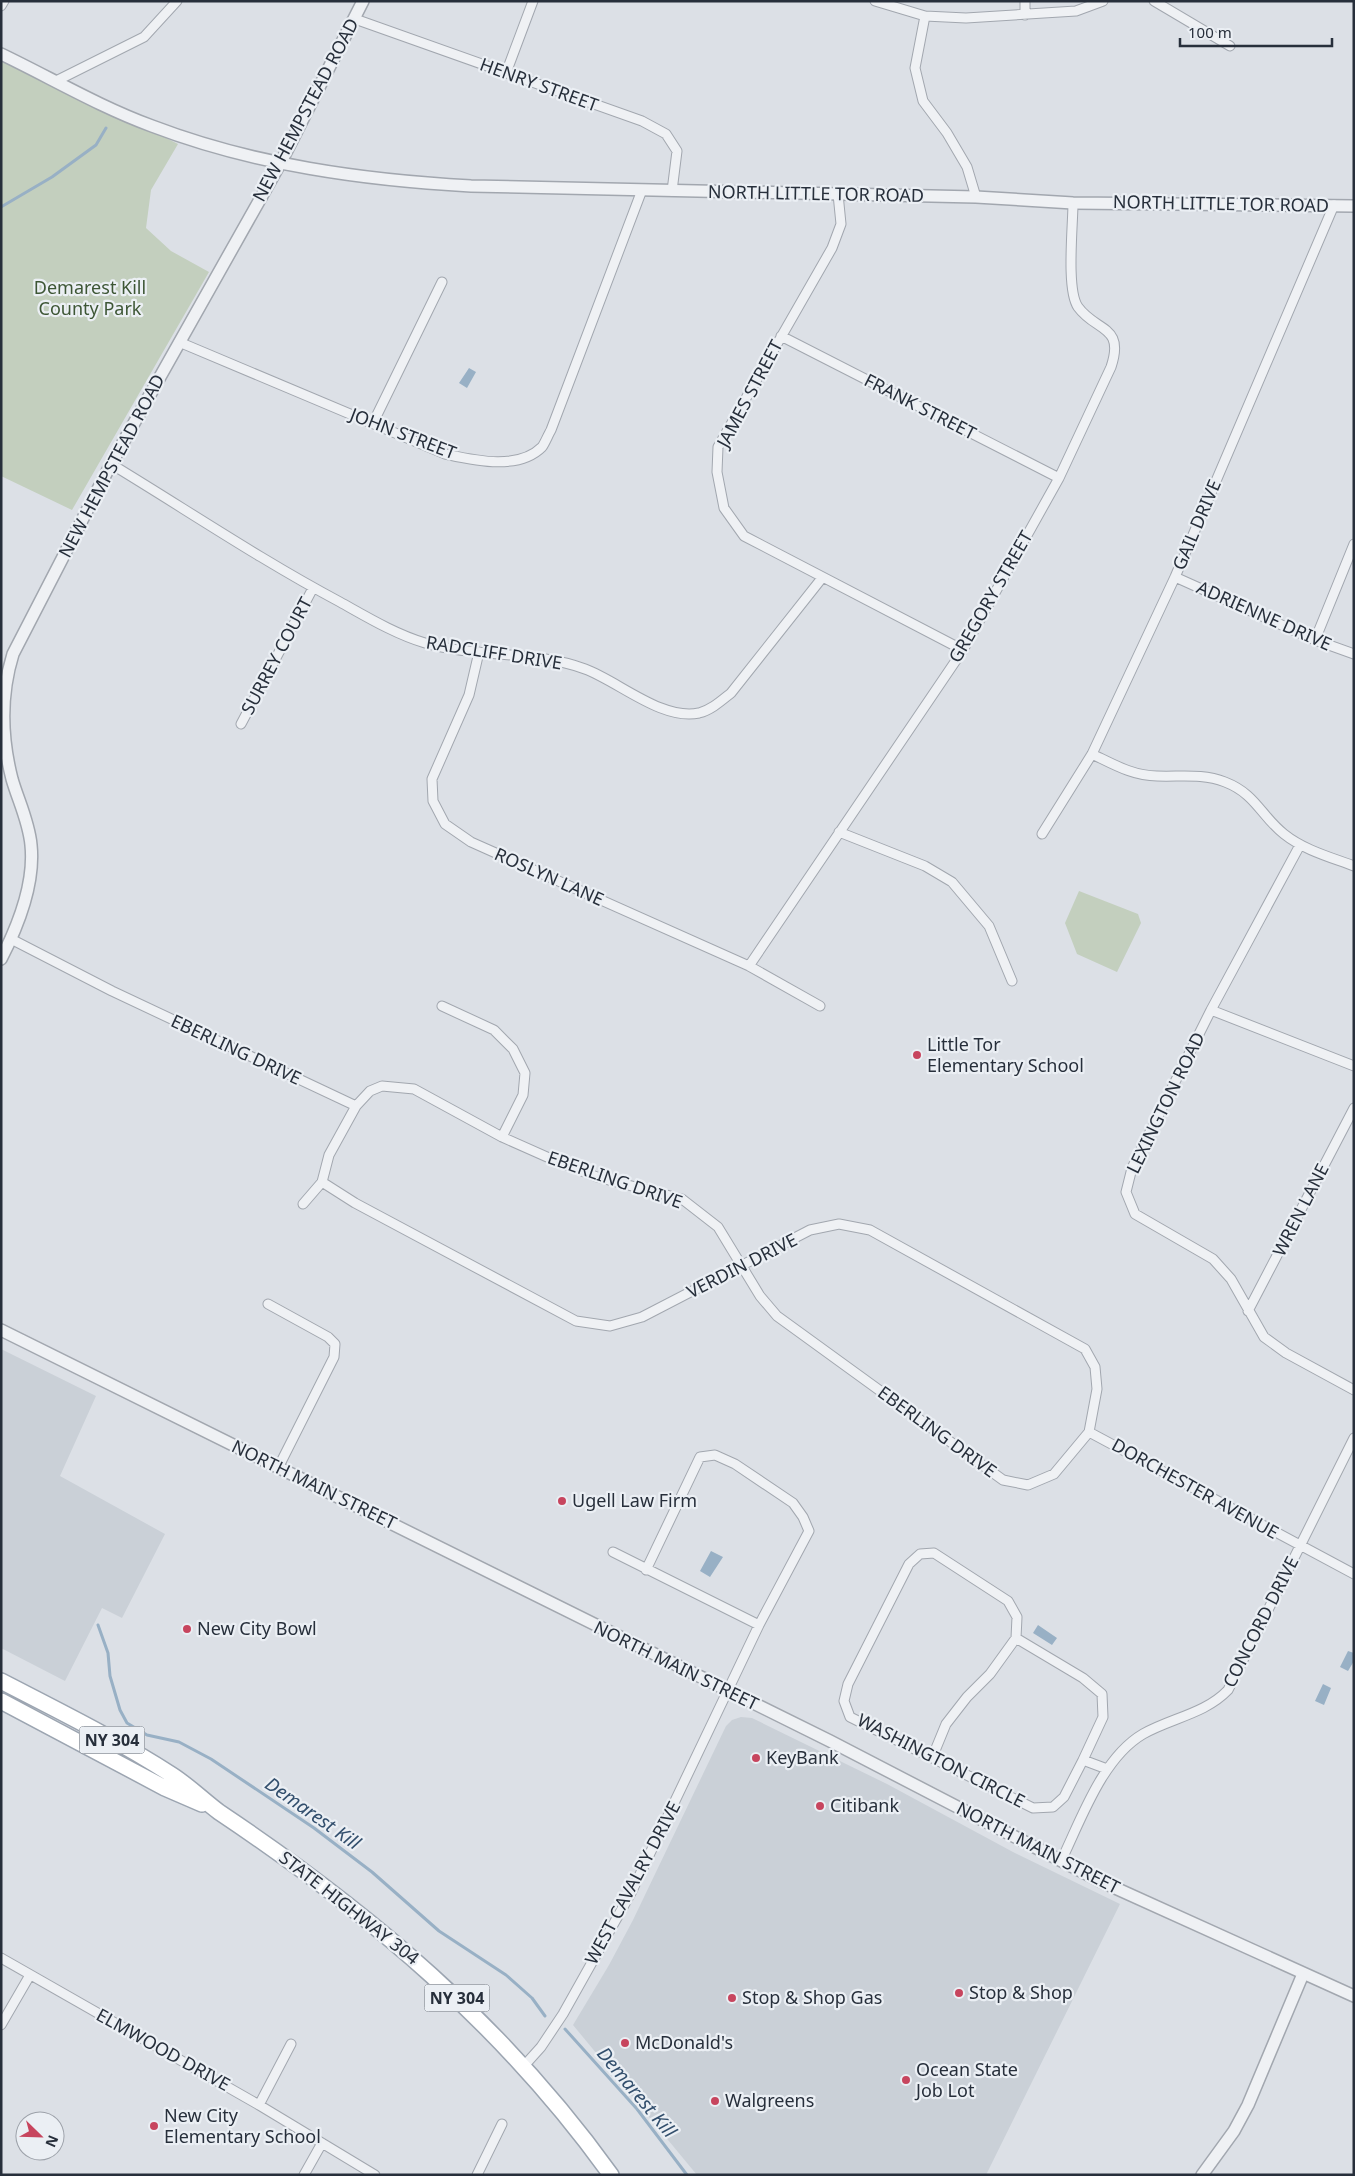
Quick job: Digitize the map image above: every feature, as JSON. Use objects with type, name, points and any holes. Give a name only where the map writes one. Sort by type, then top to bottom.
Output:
[{"type":"main road","name":"STATE HIGHWAY 304","points":[[1,1681],[163,1770],[217,1810],[312,1875],[386,1934],[449,1990],[523,2067],[566,2116],[611,2175]]},
{"type":"main road","name":"STATE HIGHWAY 304","points":[[1,1701],[172,1791],[217,1810]]},
{"type":"street","points":[[1,6],[4,1]]},
{"type":"street","points":[[56,81],[144,37],[177,1]]},
{"type":"street","name":"NEW HEMPSTEAD ROAD","points":[[1,959],[11,939],[29,880],[31,845],[12,777],[2,719],[5,678],[13,654],[111,464],[280,162],[363,1]]},
{"type":"street","points":[[506,73],[532,1]]},
{"type":"street","points":[[875,1],[925,16],[966,18],[1076,11],[1103,1]]},
{"type":"street","points":[[1025,1],[1025,15]]},
{"type":"street","points":[[1154,1],[1230,46]]},
{"type":"street","points":[[925,16],[915,68],[923,100],[947,133],[967,167],[976,198]]},
{"type":"street","name":"HENRY STREET","points":[[355,19],[642,121],[666,134],[676,152],[672,191]]},
{"type":"street","name":"NORTH LITTLE TOR ROAD","points":[[1,54],[106,107],[196,142],[280,162],[410,182],[672,191],[976,198],[1073,203],[1354,206]]},
{"type":"street","name":"JOHN STREET","points":[[179,342],[445,454],[487,463],[520,459],[542,447],[551,430],[642,190]]},
{"type":"street","name":"JAMES STREET","points":[[838,194],[841,224],[832,248],[718,447],[717,472],[724,508],[744,536],[963,650]]},
{"type":"street","name":"GREGORY STREET","points":[[749,966],[963,650],[1059,478],[1116,351],[1112,334],[1077,306],[1071,283],[1073,203]]},
{"type":"street","name":"GAIL DRIVE","points":[[1042,834],[1092,754],[1175,577],[1334,205]]},
{"type":"street","points":[[373,423],[442,282]]},
{"type":"street","name":"FRANK STREET","points":[[781,336],[1059,478]]},
{"type":"street","name":"RADCLIFF DRIVE","points":[[111,464],[313,588],[396,632],[426,643],[558,662],[585,669],[656,705],[679,714],[699,713],[715,706],[731,693],[822,578]]},
{"type":"street","points":[[1315,640],[1354,544]]},
{"type":"street","name":"ADRIENNE DRIVE","points":[[1175,577],[1315,640],[1354,654]]},
{"type":"street","name":"SURREY COURT","points":[[241,724],[313,588]]},
{"type":"street","name":"ROSLYN LANE","points":[[478,652],[469,695],[432,779],[433,801],[445,824],[471,842],[749,966],[820,1006]]},
{"type":"street","points":[[1092,754],[1130,772],[1155,776],[1195,775],[1225,782],[1250,796],[1283,834],[1300,846],[1354,866]]},
{"type":"street","points":[[839,832],[925,866],[952,882],[989,926],[1012,981]]},
{"type":"street","name":"LEXINGTON ROAD","points":[[1300,846],[1211,1010],[1132,1168],[1126,1192],[1135,1214],[1212,1259],[1231,1278],[1264,1338],[1286,1353],[1354,1390]]},
{"type":"street","name":"EBERLING DRIVE","points":[[11,939],[112,991],[356,1106],[370,1091],[382,1086],[414,1089],[502,1137],[597,1177],[682,1200],[718,1227],[741,1266],[777,1316],[1003,1480],[1028,1485],[1054,1474],[1089,1432]]},
{"type":"street","points":[[442,1006],[494,1030],[513,1048],[525,1073],[523,1095],[502,1137]]},
{"type":"street","points":[[1211,1010],[1354,1066]]},
{"type":"street","points":[[303,1204],[322,1182],[329,1155],[356,1106]]},
{"type":"street","name":"WREN LANE","points":[[1248,1311],[1354,1108]]},
{"type":"street","name":"VERDIN DRIVE","points":[[322,1182],[355,1203],[576,1321],[610,1326],[642,1317],[810,1230],[839,1224],[870,1230],[1084,1350],[1095,1367],[1098,1389],[1089,1432]]},
{"type":"street","points":[[268,1304],[328,1337],[335,1344],[334,1357],[278,1468]]},
{"type":"street","name":"NORTH MAIN STREET","points":[[1,1330],[879,1766],[1060,1861],[1136,1898],[1354,1996]]},
{"type":"street","name":"DORCHESTER AVENUE","points":[[1089,1432],[1354,1574]]},
{"type":"street","name":"CONCORD DRIVE","points":[[1060,1861],[1107,1770],[1124,1748],[1144,1734],[1216,1702],[1228,1690],[1354,1438]]},
{"type":"street","name":"WEST CAVALRY DRIVE","points":[[523,2067],[558,2021],[632,1891],[759,1625],[809,1531],[793,1502],[715,1454],[700,1457],[646,1570]]},
{"type":"street","points":[[613,1552],[759,1625]]},
{"type":"street","name":"WASHINGTON CIRCLE","points":[[920,1554],[934,1554],[1008,1601],[1017,1617],[1016,1638],[1084,1678],[1102,1694],[1103,1716],[1064,1797],[1053,1807],[1033,1808],[850,1717],[844,1701],[848,1684],[909,1564],[920,1554]]},
{"type":"street","points":[[932,1758],[946,1724],[967,1697],[990,1674],[1016,1638]]},
{"type":"street","points":[[1083,1760],[1107,1770]]},
{"type":"street","name":"ELMWOOD DRIVE","points":[[1,1958],[259,2104],[375,2175]]},
{"type":"street","points":[[1202,2175],[1246,2111],[1303,1974]]},
{"type":"street","points":[[1,2025],[30,1975]]},
{"type":"street","points":[[259,2104],[292,2044]]},
{"type":"street","points":[[477,2175],[502,2124]]},
{"type":"street","points":[[304,2175],[322,2143]]},
{"type":"shaded area","points":[[1,1349],[96,1396],[60,1476],[165,1534],[122,1618],[102,1608],[65,1681],[1,1648]]},
{"type":"shaded area","points":[[741,1717],[752,1718],[887,1784],[1013,1852],[1120,1904],[986,2175],[697,2175],[573,2025],[633,1920],[726,1726],[732,1720]]},
{"type":"green space","name":"Demarest Kill County Park","points":[[1,55],[178,144],[151,190],[146,228],[171,251],[209,272],[72,510],[1,476]]},
{"type":"green space","points":[[1079,891],[1138,914],[1141,923],[1117,972],[1077,954],[1065,923]]},
{"type":"water","points":[[469,368],[476,372],[467,388],[459,383]]},
{"type":"water","points":[[711,1551],[723,1557],[710,1577],[700,1571]]},
{"type":"water","points":[[1038,1625],[1057,1638],[1052,1645],[1033,1633]]},
{"type":"water","points":[[1348,1651],[1354,1653],[1354,1661],[1348,1671],[1340,1667]]},
{"type":"water","points":[[1323,1684],[1331,1688],[1324,1705],[1315,1701]]},
{"type":"waterway","points":[[1,207],[52,177],[96,145],[106,128]]},
{"type":"waterway","name":"Demarest Kill","points":[[98,1625],[108,1653],[110,1676],[120,1710],[127,1723],[147,1735],[179,1742],[211,1759],[314,1828],[372,1872],[439,1931],[506,1975],[532,1998],[545,2016]]},
{"type":"waterway","name":"Demarest Kill","points":[[565,2029],[637,2109],[687,2175]]},
{"type":"place","name":"Little Tor Elementary School","points":[[917,1055]]},
{"type":"place","name":"Ugell Law Firm","points":[[562,1501]]},
{"type":"place","name":"New City Bowl","points":[[187,1629]]},
{"type":"place","name":"KeyBank","points":[[756,1758]]},
{"type":"place","name":"Citibank","points":[[820,1806]]},
{"type":"place","name":"Stop & Shop","points":[[959,1993]]},
{"type":"place","name":"Stop & Shop Gas","points":[[732,1998]]},
{"type":"place","name":"McDonald's","points":[[625,2043]]},
{"type":"place","name":"Ocean State Job Lot","points":[[906,2080]]},
{"type":"place","name":"Walgreens","points":[[715,2101]]},
{"type":"place","name":"New City Elementary School","points":[[154,2126]]}]
